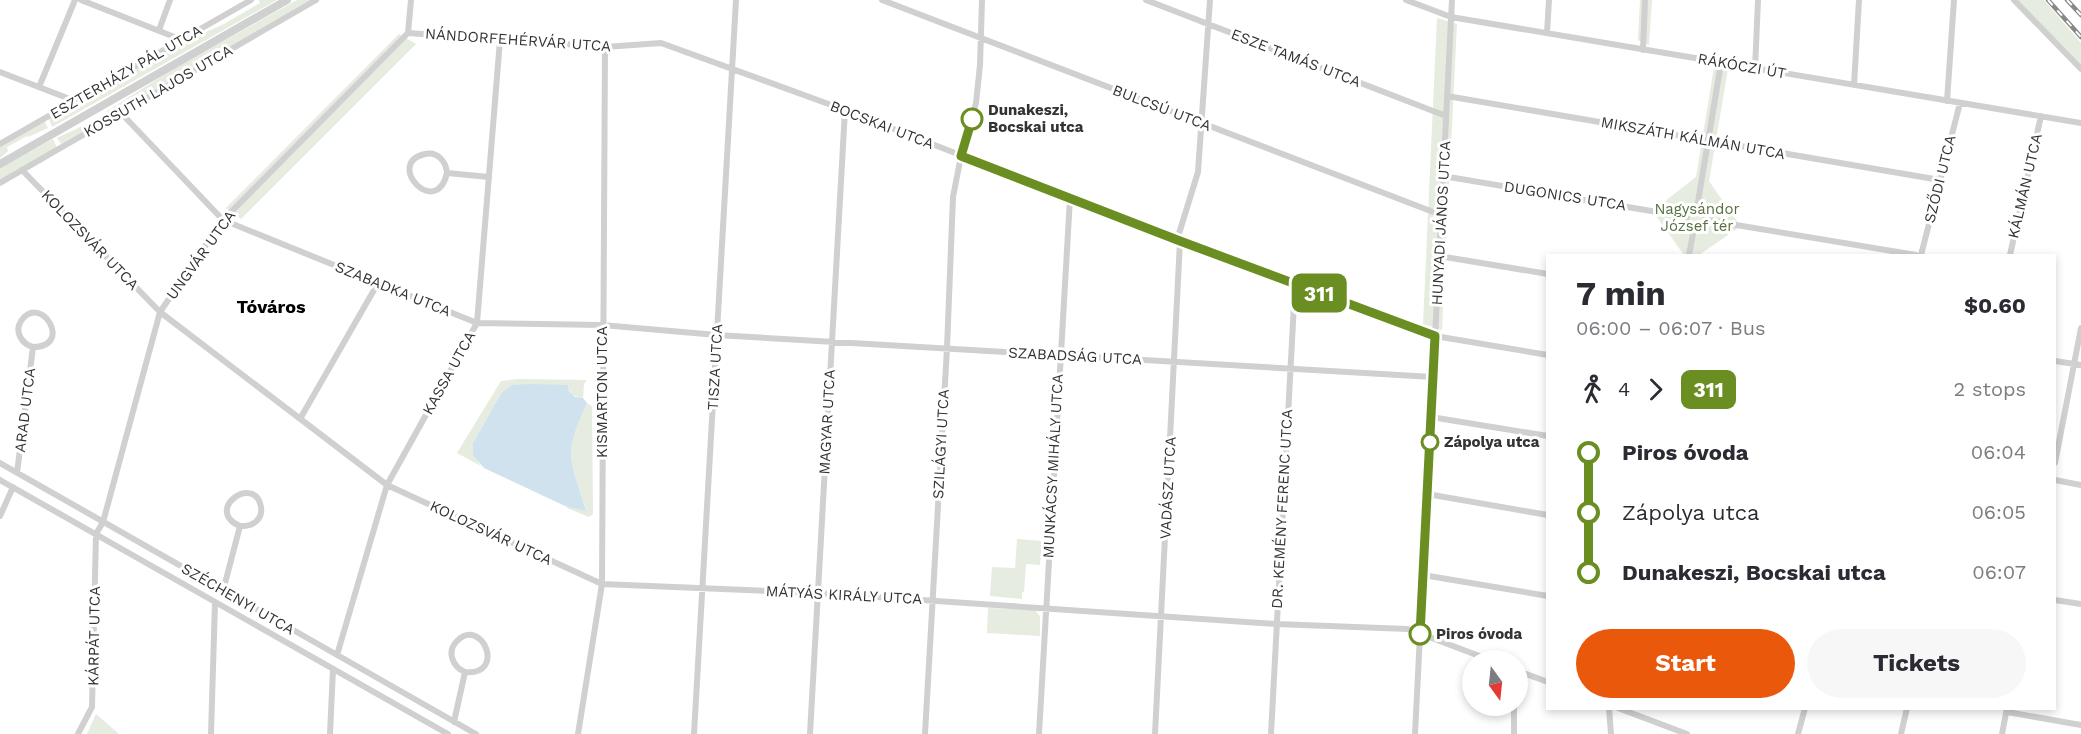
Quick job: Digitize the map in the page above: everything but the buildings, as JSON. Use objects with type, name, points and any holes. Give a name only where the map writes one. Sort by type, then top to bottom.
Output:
[{"type":"street","points":[[39,87],[75,0]]},
{"type":"street","points":[[81,0],[182,40]]},
{"type":"street","points":[[159,30],[170,0]]},
{"type":"street","name":"ESZTERHÁZY PÁL UTCA","points":[[0,144],[251,0]]},
{"type":"street","name":"KOSSUTH LAJOS UTCA","points":[[0,164],[287,0]]},
{"type":"street","name":"KOSSUTH LAJOS UTCA","points":[[0,183],[316,0]]},
{"type":"street","points":[[408,33],[411,0]]},
{"type":"street","name":"TISZA UTCA","points":[[694,734],[736,0]]},
{"type":"street","name":"BULCSÚ UTCA","points":[[882,0],[1441,216]]},
{"type":"street","name":"SZILÁGYI UTCA","points":[[925,734],[947,348],[953,197],[961,156],[976,104],[981,38],[981,0]]},
{"type":"street","name":"ESZE TAMÁS UTCA","points":[[1146,0],[1446,117]]},
{"type":"street","name":"VADÁSZ UTCA","points":[[1155,734],[1178,241],[1198,172],[1210,0]]},
{"type":"street","name":"RÁKÓCZI ÚT","points":[[1406,0],[1451,17],[2081,123]]},
{"type":"street","name":"HUNYADI JÁNOS UTCA","points":[[1415,734],[1452,0]]},
{"type":"street","points":[[1547,33],[1549,0]]},
{"type":"street","points":[[1643,50],[1645,0]]},
{"type":"street","points":[[1755,69],[1758,0]]},
{"type":"street","points":[[1854,85],[1859,0]]},
{"type":"street","points":[[1947,101],[1954,0]]},
{"type":"street","points":[[2014,0],[2081,69]]},
{"type":"street","name":"NÁNDORFEHÉRVÁR UTCA","points":[[408,33],[605,47],[662,43],[732,68]]},
{"type":"street","name":"UNGVÁR UTCA","points":[[96,534],[103,522],[160,312],[223,220],[408,33]]},
{"type":"street","name":"KASSA UTCA","points":[[337,655],[387,485],[477,323],[500,40]]},
{"type":"street","name":"KISMARTON UTCA","points":[[578,734],[602,584],[605,47]]},
{"type":"street","points":[[1697,208],[1721,63]]},
{"type":"street","name":"BOCSKAI UTCA","points":[[732,68],[1178,241],[1435,336],[1546,355]]},
{"type":"street","points":[[0,72],[75,101]]},
{"type":"street","name":"MIKSZÁTH KÁLMÁN UTCA","points":[[1447,96],[1940,180]]},
{"type":"street","name":"SZŐDI UTCA","points":[[1919,254],[1960,103]]},
{"type":"street","name":"MAGYAR UTCA","points":[[810,734],[845,110]]},
{"type":"street","name":"SZABADKA UTCA","points":[[121,113],[223,220],[477,323],[602,325],[717,335]]},
{"type":"street","name":"KÁLMÁN UTCA","points":[[2010,254],[2041,117]]},
{"type":"street","points":[[423,154],[429,154],[440,158],[447,168],[447,173],[446,180],[437,189],[425,190],[414,184],[410,172],[414,161],[423,154]]},
{"type":"street","name":"KOLOZSVÁR UTCA","points":[[22,170],[160,312],[387,485],[602,584],[703,589]]},
{"type":"street","points":[[447,173],[489,177]]},
{"type":"street","name":"DUGONICS UTCA","points":[[1443,176],[1687,217]]},
{"type":"street","name":"MUNKÁCSY MIHÁLY UTCA","points":[[1038,734],[1070,198]]},
{"type":"street","points":[[1694,228],[1687,222],[1687,217],[1690,211],[1697,208]]},
{"type":"street","points":[[1697,208],[1703,212],[1706,220]]},
{"type":"street","points":[[1706,220],[1913,254]]},
{"type":"street","points":[[1694,228],[1703,225],[1706,220]]},
{"type":"street","points":[[1689,254],[1694,228]]},
{"type":"street","points":[[1439,256],[1546,274]]},
{"type":"street","points":[[300,419],[378,282]]},
{"type":"street","name":"DR. KEMÉNY FERENC UTCA","points":[[1271,734],[1295,285]]},
{"type":"street","name":"ARAD UTCA","points":[[36,314],[46,317],[52,327],[52,332],[51,338],[44,346],[33,347],[27,346],[20,338],[19,326],[25,317],[36,314]]},
{"type":"street","points":[[2056,459],[2078,365],[2081,328]]},
{"type":"street","name":"SZABADSÁG UTCA","points":[[717,335],[1433,377]]},
{"type":"street","name":"ARAD UTCA","points":[[17,473],[33,347]]},
{"type":"street","points":[[2056,361],[2078,365]]},
{"type":"street","points":[[1431,417],[1546,436]]},
{"type":"street","name":"SZÉCHENYI UTCA","points":[[0,463],[476,734]]},
{"type":"street","name":"SZÉCHENYI UTCA","points":[[0,480],[448,734]]},
{"type":"street","points":[[2056,480],[2081,485]]},
{"type":"street","points":[[0,516],[13,487]]},
{"type":"street","points":[[246,493],[259,502],[261,513],[251,525],[240,526],[228,515],[228,504],[235,495],[246,493]]},
{"type":"street","points":[[1427,494],[1546,514]]},
{"type":"street","points":[[223,591],[240,526]]},
{"type":"street","name":"KÁRPÁT UTCA","points":[[78,734],[92,707],[96,534]]},
{"type":"street","points":[[1423,575],[1546,596]]},
{"type":"street","name":"MÁTYÁS KIRÁLY UTCA","points":[[703,589],[818,592],[1161,616]]},
{"type":"street","points":[[2056,600],[2081,604]]},
{"type":"street","points":[[211,734],[215,602]]},
{"type":"street","points":[[1161,616],[1276,624],[1408,629],[1463,650]]},
{"type":"street","points":[[468,636],[480,639],[487,648],[488,659],[476,672],[465,672],[455,665],[451,653],[457,642],[468,636]]},
{"type":"street","points":[[330,734],[333,669]]},
{"type":"street","points":[[454,722],[465,672]]},
{"type":"street","points":[[1528,674],[1546,681]]},
{"type":"street","points":[[1609,710],[1611,734]]},
{"type":"street","points":[[1623,710],[1687,734]]},
{"type":"street","points":[[1798,734],[1804,710]]},
{"type":"street","points":[[1901,734],[1907,710]]},
{"type":"street","points":[[2002,734],[2007,710],[2081,725]]},
{"type":"street","points":[[1514,716],[1514,734]]},
{"type":"green space","points":[[259,0],[277,0],[52,127],[49,119],[184,42],[224,24],[260,3]]},
{"type":"green space","points":[[297,0],[310,0],[61,144],[57,138],[97,118],[99,120],[108,114],[107,111],[172,70]]},
{"type":"green space","points":[[1640,0],[1652,0],[1649,45],[1638,40]]},
{"type":"green space","points":[[2016,0],[2044,0],[2081,43],[2081,67]]},
{"type":"green space","points":[[1437,18],[1457,24],[1442,330],[1423,324]]},
{"type":"green space","points":[[399,34],[416,44],[241,219],[226,208]]},
{"type":"green space","name":"Nagysándor József tér","points":[[1714,67],[1728,69],[1709,181],[1738,223],[1738,228],[1700,254],[1683,254],[1654,213],[1655,209],[1696,177]]},
{"type":"green space","points":[[44,121],[48,128],[7,147],[8,151],[0,158],[0,147]]},
{"type":"green space","points":[[53,139],[57,148],[0,180],[0,168]]},
{"type":"green space","points":[[517,379],[587,380],[584,384],[583,398],[572,394],[568,385],[512,385],[502,392],[473,443],[473,456],[481,466],[457,453],[501,381]]},
{"type":"green space","points":[[587,403],[592,406],[593,514],[589,517],[567,508],[567,506],[586,510],[575,475],[571,448],[574,434]]},
{"type":"green space","points":[[1017,539],[1042,541],[1040,565],[1026,564],[1022,599],[990,596],[992,567],[1015,568]]},
{"type":"green space","points":[[988,608],[1035,610],[1040,616],[1040,636],[987,633]]},
{"type":"green space","points":[[96,714],[119,734],[87,734]]},
{"type":"water","points":[[512,385],[568,385],[569,391],[575,397],[583,398],[587,403],[574,434],[571,448],[575,475],[586,511],[565,506],[484,468],[473,456],[473,443],[502,392]]},
{"type":"railway","points":[[2048,0],[2081,37]]},
{"type":"railway","points":[[2067,0],[2081,15]]},
{"type":"bus line","name":"311","points":[[972,119],[961,156],[1295,285],[1435,336],[1420,634]]},
{"type":"place","name":"Dunakeszi, Bocskai utca","points":[[972,119]]},
{"type":"place","name":"Zápolya utca","points":[[1430,442]]},
{"type":"place","name":"Piros óvoda","points":[[1420,634]]},
{"type":"district","name":"Tóváros","points":[[271,307]]}]
